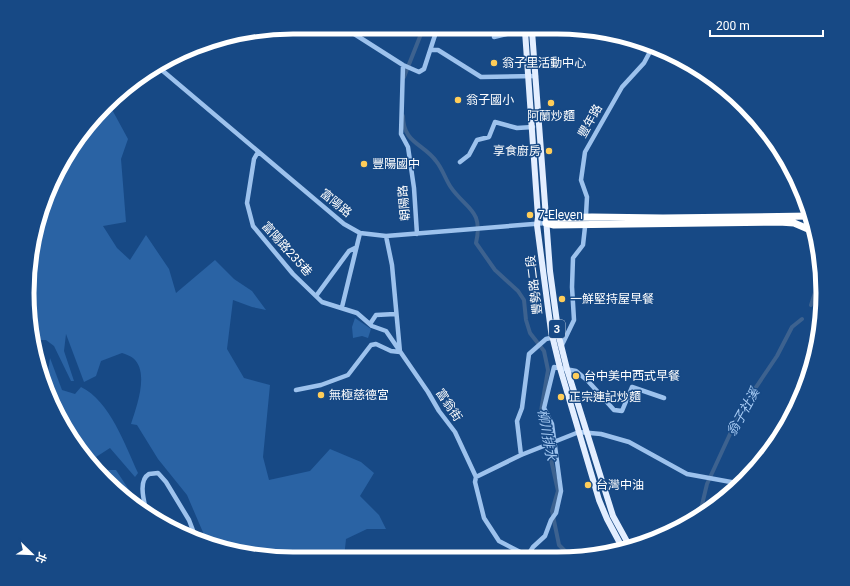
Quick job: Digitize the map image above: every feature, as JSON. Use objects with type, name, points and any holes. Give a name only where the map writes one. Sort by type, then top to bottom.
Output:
[{"type":"highway","points":[[546,223],[554,225],[804,216]]},
{"type":"highway","points":[[663,221],[779,222],[794,223],[808,229]]},
{"type":"main road","name":"豐勢路二段","points":[[526,34],[540,130],[556,337],[561,346],[564,368],[613,516],[627,542]]},
{"type":"main road","name":"豐勢路二段","points":[[532,34],[533,127],[538,217],[537,225],[556,337],[579,432],[599,500],[620,544]]},
{"type":"street","points":[[354,34],[403,65],[419,72],[422,71],[431,50],[434,34]]},
{"type":"street","points":[[494,37],[507,34]]},
{"type":"street","points":[[431,50],[438,50],[481,77],[533,76]]},
{"type":"street","name":"豐年路","points":[[586,215],[587,195],[581,180],[585,152],[622,87],[644,63],[650,52]]},
{"type":"street","name":"朝陽路","points":[[403,65],[401,134],[408,147],[414,188],[417,234]]},
{"type":"street","name":"富陽路","points":[[162,70],[344,224],[360,233],[386,236],[537,225],[546,223]]},
{"type":"street","points":[[460,162],[469,155],[477,140],[489,137],[495,122],[517,128],[533,127],[540,130]]},
{"type":"street","name":"富陽路235巷","points":[[258,152],[254,159],[247,203],[253,226],[293,274],[322,302],[357,313],[370,324],[386,331],[400,352]]},
{"type":"street","points":[[561,346],[574,320],[572,279],[573,258],[583,245],[585,227]]},
{"type":"street","points":[[342,308],[355,248],[360,233]]},
{"type":"street","name":"富翁街","points":[[386,236],[392,265],[400,352],[428,392],[439,411],[455,432],[476,477],[475,482],[488,525],[499,541],[521,552]]},
{"type":"street","points":[[316,296],[349,251],[355,248]]},
{"type":"street","points":[[370,324],[376,315],[396,314]]},
{"type":"street","points":[[521,455],[517,421],[522,408],[529,354],[546,339],[556,337]]},
{"type":"street","points":[[296,390],[321,385],[348,375],[371,345],[376,344],[391,351],[400,352]]},
{"type":"street","points":[[529,552],[545,536],[551,520],[556,513],[561,486],[551,442],[552,424],[544,408],[554,368],[564,368],[576,371],[588,381],[614,410],[622,411],[632,387],[664,398]]},
{"type":"street","points":[[476,477],[551,442],[579,432],[586,432],[601,434],[629,442],[684,472],[734,482]]},
{"type":"street","points":[[146,506],[143,488],[144,479],[149,474],[158,473],[166,482],[189,520],[193,532]]},
{"type":"shaded area","points":[[111,109],[128,139],[121,159],[126,222],[103,226],[117,248],[130,260],[146,235],[169,269],[176,293],[215,260],[234,279],[252,291],[266,310],[233,300],[227,349],[244,378],[270,385],[263,457],[269,480],[310,471],[330,449],[361,462],[374,473],[360,496],[379,515],[386,529],[367,529],[346,539],[345,552],[293,552],[259,550],[226,543],[205,536],[187,495],[158,459],[137,425],[131,424],[140,390],[141,372],[138,364],[132,357],[122,353],[101,361],[96,376],[84,382],[66,334],[64,351],[74,381],[71,381],[54,346],[46,340],[38,340],[34,293],[36,259],[43,226],[54,194],[69,163],[98,122]]},
{"type":"shaded area","points":[[355,318],[371,329],[368,338],[362,336],[353,338],[352,327]]},
{"type":"shaded area","points":[[50,358],[62,390],[75,394],[81,387],[100,402],[116,425],[122,437],[138,473],[135,477],[110,448],[96,457],[102,468],[98,464],[78,437],[61,408],[48,375]]},
{"type":"shaded area","points":[[104,470],[116,470],[133,496],[122,488]]},
{"type":"waterway","name":"柳川排水","points":[[404,77],[421,34]]},
{"type":"waterway","name":"柳川排水","points":[[403,116],[406,132],[410,138],[431,155],[440,167],[450,186],[472,210],[477,223],[478,232],[476,243],[495,270],[518,291],[524,300],[526,320],[530,333],[544,351],[548,370],[541,411],[548,424],[550,455],[558,491],[552,511],[559,545],[566,552]]},
{"type":"waterway","name":"翁子社溪","points":[[811,305],[816,290]]},
{"type":"waterway","name":"翁子社溪","points":[[701,508],[707,484],[742,408],[777,356],[792,327],[802,319]]},
{"type":"place","name":"翁子里活動中心","points":[[494,63]]},
{"type":"place","name":"翁子國小","points":[[458,100]]},
{"type":"place","name":"阿蘭炒麵","points":[[551,103]]},
{"type":"place","name":"享食廚房","points":[[549,151]]},
{"type":"place","name":"豐陽國中","points":[[364,164]]},
{"type":"place","name":"7-Eleven","points":[[530,215]]},
{"type":"place","name":"一鮮堅持屋早餐","points":[[562,299]]},
{"type":"place","name":"台中美中西式早餐","points":[[576,376]]},
{"type":"place","name":"無極慈德宮","points":[[321,395]]},
{"type":"place","name":"正宗連記炒麵","points":[[561,397]]},
{"type":"place","name":"台灣中油","points":[[588,485]]}]
